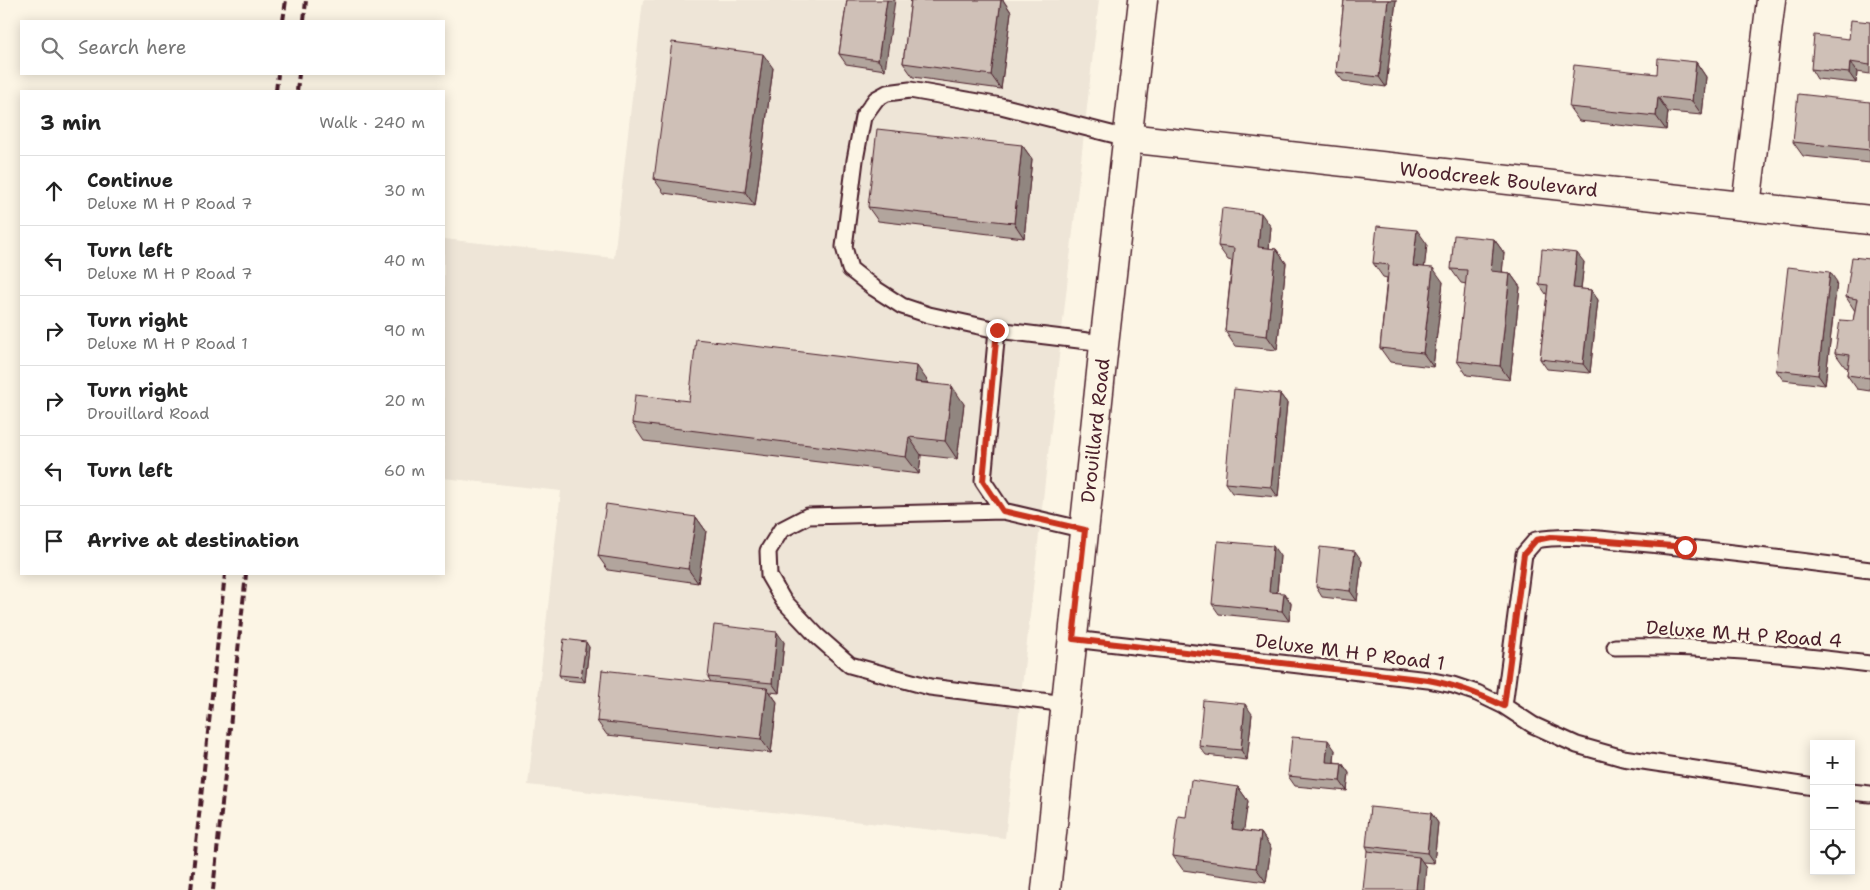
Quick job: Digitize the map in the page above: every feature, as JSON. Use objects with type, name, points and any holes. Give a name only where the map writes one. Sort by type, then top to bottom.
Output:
[{"type":"street","name":"Drouillard Road","points":[[1046,890],[1104,343],[1143,0]]},
{"type":"street","points":[[1746,206],[1771,0]]},
{"type":"street","name":"Woodcreek Boulevard","points":[[1127,138],[1870,220]]},
{"type":"lane","points":[[1104,343],[997,330],[929,315],[902,306],[874,288],[850,269],[844,246],[855,160],[863,117],[876,99],[887,93],[910,90],[1001,106],[1127,138]]},
{"type":"lane","points":[[997,330],[983,481],[1003,511]]},
{"type":"lane","points":[[1066,704],[930,688],[850,665],[817,636],[783,600],[769,576],[768,552],[781,530],[808,516],[1003,511],[1085,530]]},
{"type":"lane","points":[[1504,706],[1524,554],[1536,540],[1551,537],[1685,547],[1870,570]]},
{"type":"lane","name":"Deluxe M H P Road 1","points":[[1073,639],[1428,680],[1453,685],[1477,693],[1504,706],[1533,725],[1577,745],[1623,758],[1810,786]]},
{"type":"lane","name":"Deluxe M H P Road 4","points":[[1615,647],[1664,646],[1810,657],[1870,664]]},
{"type":"lane","points":[[1855,792],[1870,794]]},
{"type":"shaded area","points":[[643,0],[1099,0],[1005,838],[528,785],[561,491],[445,478],[445,239],[614,258]]},
{"type":"building","points":[[847,0],[887,0],[878,60],[839,54]]},
{"type":"building","points":[[911,0],[1001,0],[991,75],[903,63]]},
{"type":"building","points":[[1344,0],[1388,0],[1379,77],[1336,72]]},
{"type":"building","points":[[1851,20],[1870,22],[1870,65],[1850,62],[1849,73],[1811,69],[1814,35],[1849,39]]},
{"type":"building","points":[[672,42],[763,54],[745,192],[654,179]]},
{"type":"building","points":[[1658,58],[1696,62],[1692,101],[1658,97],[1656,116],[1569,107],[1574,65],[1657,74]]},
{"type":"building","points":[[1798,94],[1870,102],[1870,150],[1793,142]]},
{"type":"building","points":[[877,129],[1022,145],[1014,223],[868,207]]},
{"type":"building","points":[[1222,208],[1261,213],[1258,247],[1276,249],[1267,336],[1225,331],[1234,248],[1218,246]]},
{"type":"building","points":[[1377,226],[1417,230],[1413,266],[1433,268],[1423,353],[1380,348],[1389,265],[1373,263]]},
{"type":"building","points":[[1454,235],[1494,239],[1491,271],[1510,273],[1500,366],[1457,361],[1467,270],[1451,269]]},
{"type":"building","points":[[1542,249],[1577,253],[1573,288],[1591,290],[1583,364],[1540,359],[1548,285],[1539,284]]},
{"type":"building","points":[[1852,257],[1870,259],[1870,378],[1847,375],[1850,355],[1835,353],[1840,320],[1853,321],[1857,299],[1846,297]]},
{"type":"building","points":[[1788,267],[1830,272],[1818,375],[1776,370]]},
{"type":"building","points":[[696,339],[917,366],[915,382],[952,386],[945,441],[909,437],[906,457],[632,423],[635,395],[689,401]]},
{"type":"building","points":[[1234,389],[1280,394],[1271,487],[1225,483]]},
{"type":"building","points":[[606,504],[696,517],[688,569],[598,556]]},
{"type":"building","points":[[1218,541],[1273,546],[1269,592],[1284,593],[1282,611],[1212,604]]},
{"type":"building","points":[[1320,547],[1355,551],[1350,591],[1316,587]]},
{"type":"building","points":[[714,625],[777,632],[772,683],[708,677]]},
{"type":"building","points":[[564,639],[586,642],[581,677],[559,675]]},
{"type":"building","points":[[602,670],[767,688],[761,739],[597,721]]},
{"type":"building","points":[[1203,700],[1245,704],[1241,750],[1199,746]]},
{"type":"building","points":[[1292,737],[1328,740],[1326,762],[1342,763],[1340,781],[1288,776]]},
{"type":"building","points":[[1191,780],[1238,787],[1232,829],[1261,833],[1256,868],[1173,856],[1178,816],[1186,817]]},
{"type":"building","points":[[1370,807],[1431,813],[1427,853],[1366,846]]},
{"type":"building","points":[[1367,851],[1419,857],[1416,890],[1363,890]]},
{"type":"railway","points":[[283,20],[286,0]]},
{"type":"railway","points":[[304,20],[306,0]]},
{"type":"railway","points":[[276,90],[278,75]]},
{"type":"railway","points":[[297,90],[299,75]]},
{"type":"railway","points":[[191,890],[225,575]]},
{"type":"railway","points":[[213,890],[246,575]]},
{"type":"route","points":[[997,330],[983,481],[1003,511],[1085,530],[1073,639],[1428,680],[1453,685],[1477,693],[1504,706],[1524,554],[1536,540],[1551,537],[1685,547]]}]
